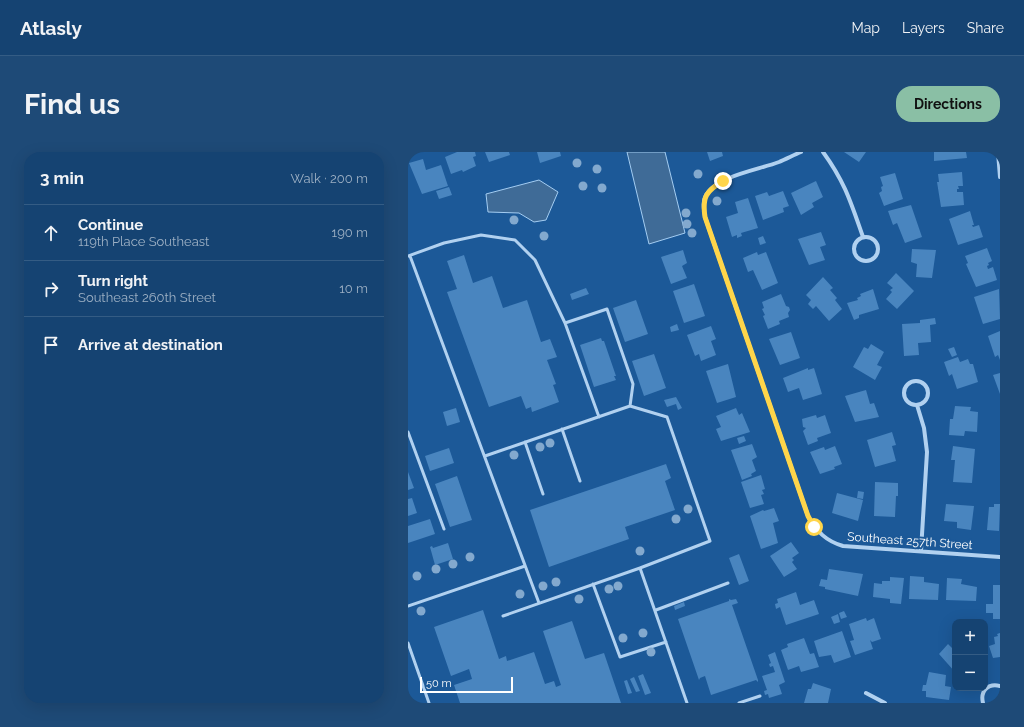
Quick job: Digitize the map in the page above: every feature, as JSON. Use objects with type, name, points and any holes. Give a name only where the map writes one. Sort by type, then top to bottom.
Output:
[{"type":"street","name":"Southeast 257th Street","points":[[801,152],[779,162],[723,181],[709,190],[703,205],[705,217],[808,516],[814,527],[822,535],[831,542],[843,546],[1000,557]]},
{"type":"street","points":[[822,152],[842,180],[863,237]]},
{"type":"street","points":[[998,152],[1000,177]]},
{"type":"street","points":[[863,237],[872,238],[878,245],[877,254],[870,260],[861,260],[855,253],[856,243],[863,237]]},
{"type":"street","points":[[915,382],[924,384],[928,392],[925,401],[917,405],[909,402],[904,394],[907,386],[915,382]]},
{"type":"street","points":[[917,405],[924,428],[927,452],[921,551]]},
{"type":"street","points":[[983,703],[982,694],[987,688],[995,685],[1000,686]]},
{"type":"street","points":[[866,693],[885,703]]},
{"type":"lane","points":[[539,603],[409,256],[444,243],[481,235],[515,240],[535,260],[565,323],[598,417]]},
{"type":"lane","points":[[565,323],[607,309],[633,384],[630,406]]},
{"type":"lane","points":[[485,456],[630,406],[667,417],[710,541],[640,568],[503,616]]},
{"type":"lane","points":[[562,429],[580,481]]},
{"type":"lane","points":[[408,432],[444,529]]},
{"type":"lane","points":[[524,442],[543,494]]},
{"type":"lane","points":[[408,606],[525,566]]},
{"type":"lane","points":[[640,568],[656,610],[687,703]]},
{"type":"lane","points":[[656,610],[728,583]]},
{"type":"lane","points":[[593,584],[620,657],[666,642]]},
{"type":"lane","points":[[408,643],[428,703]]},
{"type":"lane","points":[[739,703],[760,696]]},
{"type":"water","points":[[627,152],[665,152],[685,233],[649,244]]},
{"type":"water","points":[[539,180],[558,192],[546,220],[534,222],[519,213],[488,212],[486,194]]},
{"type":"building","points":[[457,152],[475,152],[476,156],[473,157],[476,166],[463,172],[462,170],[451,174],[445,157]]},
{"type":"building","points":[[485,152],[509,152],[510,155],[489,162]]},
{"type":"building","points":[[537,152],[560,152],[561,156],[540,163]]},
{"type":"building","points":[[707,152],[722,152],[723,156],[710,161]]},
{"type":"building","points":[[844,152],[866,152],[859,162]]},
{"type":"building","points":[[934,152],[966,152],[967,158],[934,161]]},
{"type":"building","points":[[423,159],[426,170],[441,165],[448,186],[422,194],[409,163]]},
{"type":"building","points":[[962,172],[963,186],[958,186],[959,189],[957,189],[957,192],[963,192],[964,205],[941,207],[937,182],[939,182],[938,174]]},
{"type":"building","points":[[895,173],[903,199],[884,206],[879,193],[882,191],[881,187],[883,186],[880,177]]},
{"type":"building","points":[[816,181],[823,197],[812,203],[814,207],[801,215],[791,193]]},
{"type":"building","points":[[449,187],[452,195],[439,199],[436,191]]},
{"type":"building","points":[[783,191],[789,206],[783,208],[784,212],[763,220],[755,196],[767,192],[769,196]]},
{"type":"building","points":[[748,198],[758,228],[741,233],[742,236],[737,238],[737,235],[732,237],[726,217],[738,213],[735,202]]},
{"type":"building","points":[[911,205],[922,237],[905,243],[897,223],[893,225],[888,211]]},
{"type":"building","points":[[970,211],[974,225],[972,225],[973,227],[979,225],[983,237],[958,245],[949,219]]},
{"type":"building","points":[[821,232],[826,245],[820,247],[825,260],[809,265],[798,239]]},
{"type":"building","points":[[763,236],[766,243],[760,245],[758,238]]},
{"type":"building","points":[[987,248],[992,261],[988,263],[989,265],[987,266],[988,269],[993,267],[997,280],[976,287],[966,264],[968,263],[965,256]]},
{"type":"building","points":[[912,249],[936,250],[932,278],[916,277],[917,264],[911,262]]},
{"type":"building","points":[[683,250],[687,263],[682,266],[687,278],[671,284],[661,257]]},
{"type":"building","points":[[757,252],[758,255],[766,252],[778,283],[762,290],[753,270],[748,272],[743,258]]},
{"type":"building","points":[[464,255],[473,283],[492,276],[503,308],[527,300],[541,342],[550,339],[557,357],[547,360],[556,384],[553,385],[559,402],[532,412],[531,407],[526,409],[521,396],[489,407],[447,292],[457,289],[447,261]]},
{"type":"building","points":[[896,273],[914,291],[897,309],[886,299],[892,292],[890,290],[893,288],[887,283]]},
{"type":"building","points":[[823,277],[833,288],[830,290],[837,298],[835,300],[842,309],[829,321],[816,306],[813,309],[808,304],[811,300],[806,295]]},
{"type":"building","points":[[694,284],[705,316],[684,323],[673,291]]},
{"type":"building","points":[[586,288],[589,294],[572,300],[570,294]]},
{"type":"building","points":[[873,289],[879,309],[859,315],[859,318],[854,320],[847,303],[858,300],[857,298],[861,296],[860,294]]},
{"type":"building","points":[[999,289],[1000,319],[983,324],[974,297]]},
{"type":"building","points":[[781,294],[786,306],[789,307],[789,317],[779,321],[780,324],[768,329],[763,316],[765,315],[762,309],[764,308],[762,302]]},
{"type":"building","points":[[636,300],[648,334],[625,342],[613,308]]},
{"type":"building","points":[[935,318],[936,324],[930,325],[931,342],[918,343],[919,355],[904,356],[902,324],[920,323],[920,320]]},
{"type":"building","points":[[677,324],[679,330],[671,332],[670,327]]},
{"type":"building","points":[[711,326],[716,339],[711,341],[716,355],[701,361],[699,354],[695,356],[687,335]]},
{"type":"building","points":[[1000,331],[1000,360],[998,355],[995,357],[988,336]]},
{"type":"building","points":[[791,332],[800,358],[780,365],[769,339]]},
{"type":"building","points":[[601,338],[602,341],[604,341],[616,380],[594,387],[580,345]]},
{"type":"building","points":[[871,344],[884,352],[877,365],[882,367],[875,380],[853,367],[864,347],[868,349]]},
{"type":"building","points":[[954,347],[957,355],[952,357],[948,349]]},
{"type":"building","points":[[654,354],[666,388],[644,396],[632,361]]},
{"type":"building","points":[[958,357],[960,362],[968,359],[970,364],[973,364],[978,382],[957,389],[952,374],[949,376],[944,362]]},
{"type":"building","points":[[728,364],[736,397],[717,403],[706,371]]},
{"type":"building","points":[[808,368],[808,370],[814,368],[822,394],[803,400],[799,388],[788,392],[783,378]]},
{"type":"building","points":[[1000,373],[1000,394],[993,375]]},
{"type":"building","points":[[866,390],[870,404],[874,403],[879,417],[855,422],[845,396]]},
{"type":"building","points":[[676,397],[682,408],[678,410],[676,404],[667,407],[664,400]]},
{"type":"building","points":[[955,406],[971,407],[970,411],[978,412],[977,432],[965,431],[964,436],[949,435],[950,419],[953,419]]},
{"type":"building","points":[[456,408],[460,422],[447,426],[443,412]]},
{"type":"building","points":[[736,408],[739,415],[742,413],[750,432],[721,441],[716,429],[721,427],[716,416]]},
{"type":"building","points":[[816,415],[817,418],[825,415],[831,433],[817,438],[818,441],[808,445],[803,431],[806,428],[803,427],[802,419]]},
{"type":"building","points":[[892,432],[896,445],[892,446],[896,461],[875,467],[867,440]]},
{"type":"building","points":[[744,436],[746,441],[739,444],[737,438]]},
{"type":"building","points":[[752,444],[757,457],[752,460],[756,471],[751,474],[752,476],[742,480],[731,450]]},
{"type":"building","points":[[835,446],[842,464],[834,467],[835,469],[820,474],[810,452],[824,447],[825,450]]},
{"type":"building","points":[[953,446],[975,449],[972,483],[953,482],[955,460],[951,460]]},
{"type":"building","points":[[449,448],[454,463],[430,471],[425,456]]},
{"type":"building","points":[[666,464],[671,478],[665,481],[675,510],[625,527],[629,539],[549,567],[530,510]]},
{"type":"building","points":[[408,472],[414,488],[408,490]]},
{"type":"building","points":[[761,475],[765,489],[762,490],[764,494],[761,495],[764,504],[750,508],[741,482]]},
{"type":"building","points":[[457,476],[472,520],[450,527],[435,484]]},
{"type":"building","points":[[875,482],[898,483],[895,517],[874,516]]},
{"type":"building","points":[[858,491],[864,492],[863,499],[857,498]]},
{"type":"building","points":[[837,493],[863,500],[858,521],[832,513]]},
{"type":"building","points":[[412,498],[417,513],[408,516],[408,499]]},
{"type":"building","points":[[946,504],[974,506],[971,530],[957,528],[957,522],[944,521]]},
{"type":"building","points":[[994,504],[1000,504],[999,531],[987,530],[989,507],[994,507]]},
{"type":"building","points":[[774,508],[779,521],[773,523],[778,543],[761,549],[750,516],[763,510]]},
{"type":"building","points":[[430,519],[435,534],[408,543],[408,526]]},
{"type":"building","points":[[791,542],[799,553],[792,558],[794,560],[792,562],[797,569],[784,577],[770,556]]},
{"type":"building","points":[[448,543],[453,559],[435,565],[430,547],[432,546],[433,548]]},
{"type":"building","points":[[739,554],[749,581],[739,585],[729,558]]},
{"type":"building","points":[[829,569],[863,574],[858,596],[825,589],[825,587],[819,586],[821,579],[827,580]]},
{"type":"building","points":[[910,576],[924,577],[924,582],[939,584],[938,600],[909,599]]},
{"type":"building","points":[[890,577],[904,578],[901,604],[890,603],[890,599],[873,597],[874,583],[882,584],[882,581],[890,581]]},
{"type":"building","points":[[947,578],[962,579],[961,584],[977,587],[976,601],[946,600]]},
{"type":"building","points":[[993,585],[1000,585],[1000,619],[993,619],[993,613],[986,613],[986,604],[993,604]]},
{"type":"building","points":[[796,592],[800,605],[814,600],[819,614],[786,625],[780,607],[776,609],[775,604],[778,603],[777,599]]},
{"type":"building","points":[[729,599],[736,599],[738,603],[732,605],[758,682],[756,680],[711,695],[705,676],[699,680],[678,619],[729,601]]},
{"type":"building","points":[[684,602],[685,606],[675,610],[674,606]]},
{"type":"building","points":[[483,610],[499,659],[506,656],[507,661],[534,652],[545,684],[554,681],[556,687],[561,685],[543,631],[572,621],[585,659],[604,653],[621,703],[460,703],[454,685],[472,679],[469,669],[451,676],[434,627]]},
{"type":"building","points":[[844,611],[847,617],[841,619],[839,613]]},
{"type":"building","points":[[838,614],[840,622],[834,624],[831,617]]},
{"type":"building","points":[[866,618],[867,621],[874,618],[881,639],[872,642],[870,640],[873,649],[855,655],[850,641],[854,640],[849,624]]},
{"type":"building","points":[[842,631],[851,657],[834,663],[831,655],[819,657],[814,641]]},
{"type":"building","points":[[1000,633],[1000,657],[993,658],[989,646],[995,644],[994,637],[998,636],[997,634]]},
{"type":"building","points":[[804,638],[810,654],[814,653],[819,667],[801,672],[799,666],[788,670],[781,650],[788,647],[787,644]]},
{"type":"building","points":[[948,644],[952,648],[952,669],[939,654]]},
{"type":"building","points":[[775,652],[785,682],[779,685],[782,694],[769,698],[768,694],[765,695],[764,691],[767,690],[762,676],[775,672],[773,666],[770,667],[769,664],[771,663],[768,655]]},
{"type":"building","points":[[929,672],[946,675],[945,686],[951,687],[949,700],[926,697],[926,691],[922,691],[923,685],[926,685]]},
{"type":"building","points":[[643,674],[651,693],[645,695],[638,676]]},
{"type":"building","points":[[634,677],[640,691],[636,692],[630,679]]},
{"type":"building","points":[[627,680],[632,693],[628,694],[624,681]]},
{"type":"building","points":[[813,683],[831,689],[828,703],[804,703],[808,689],[811,689]]},
{"type":"route","points":[[723,181],[709,190],[705,197],[703,205],[705,217],[808,516],[814,527]]}]
